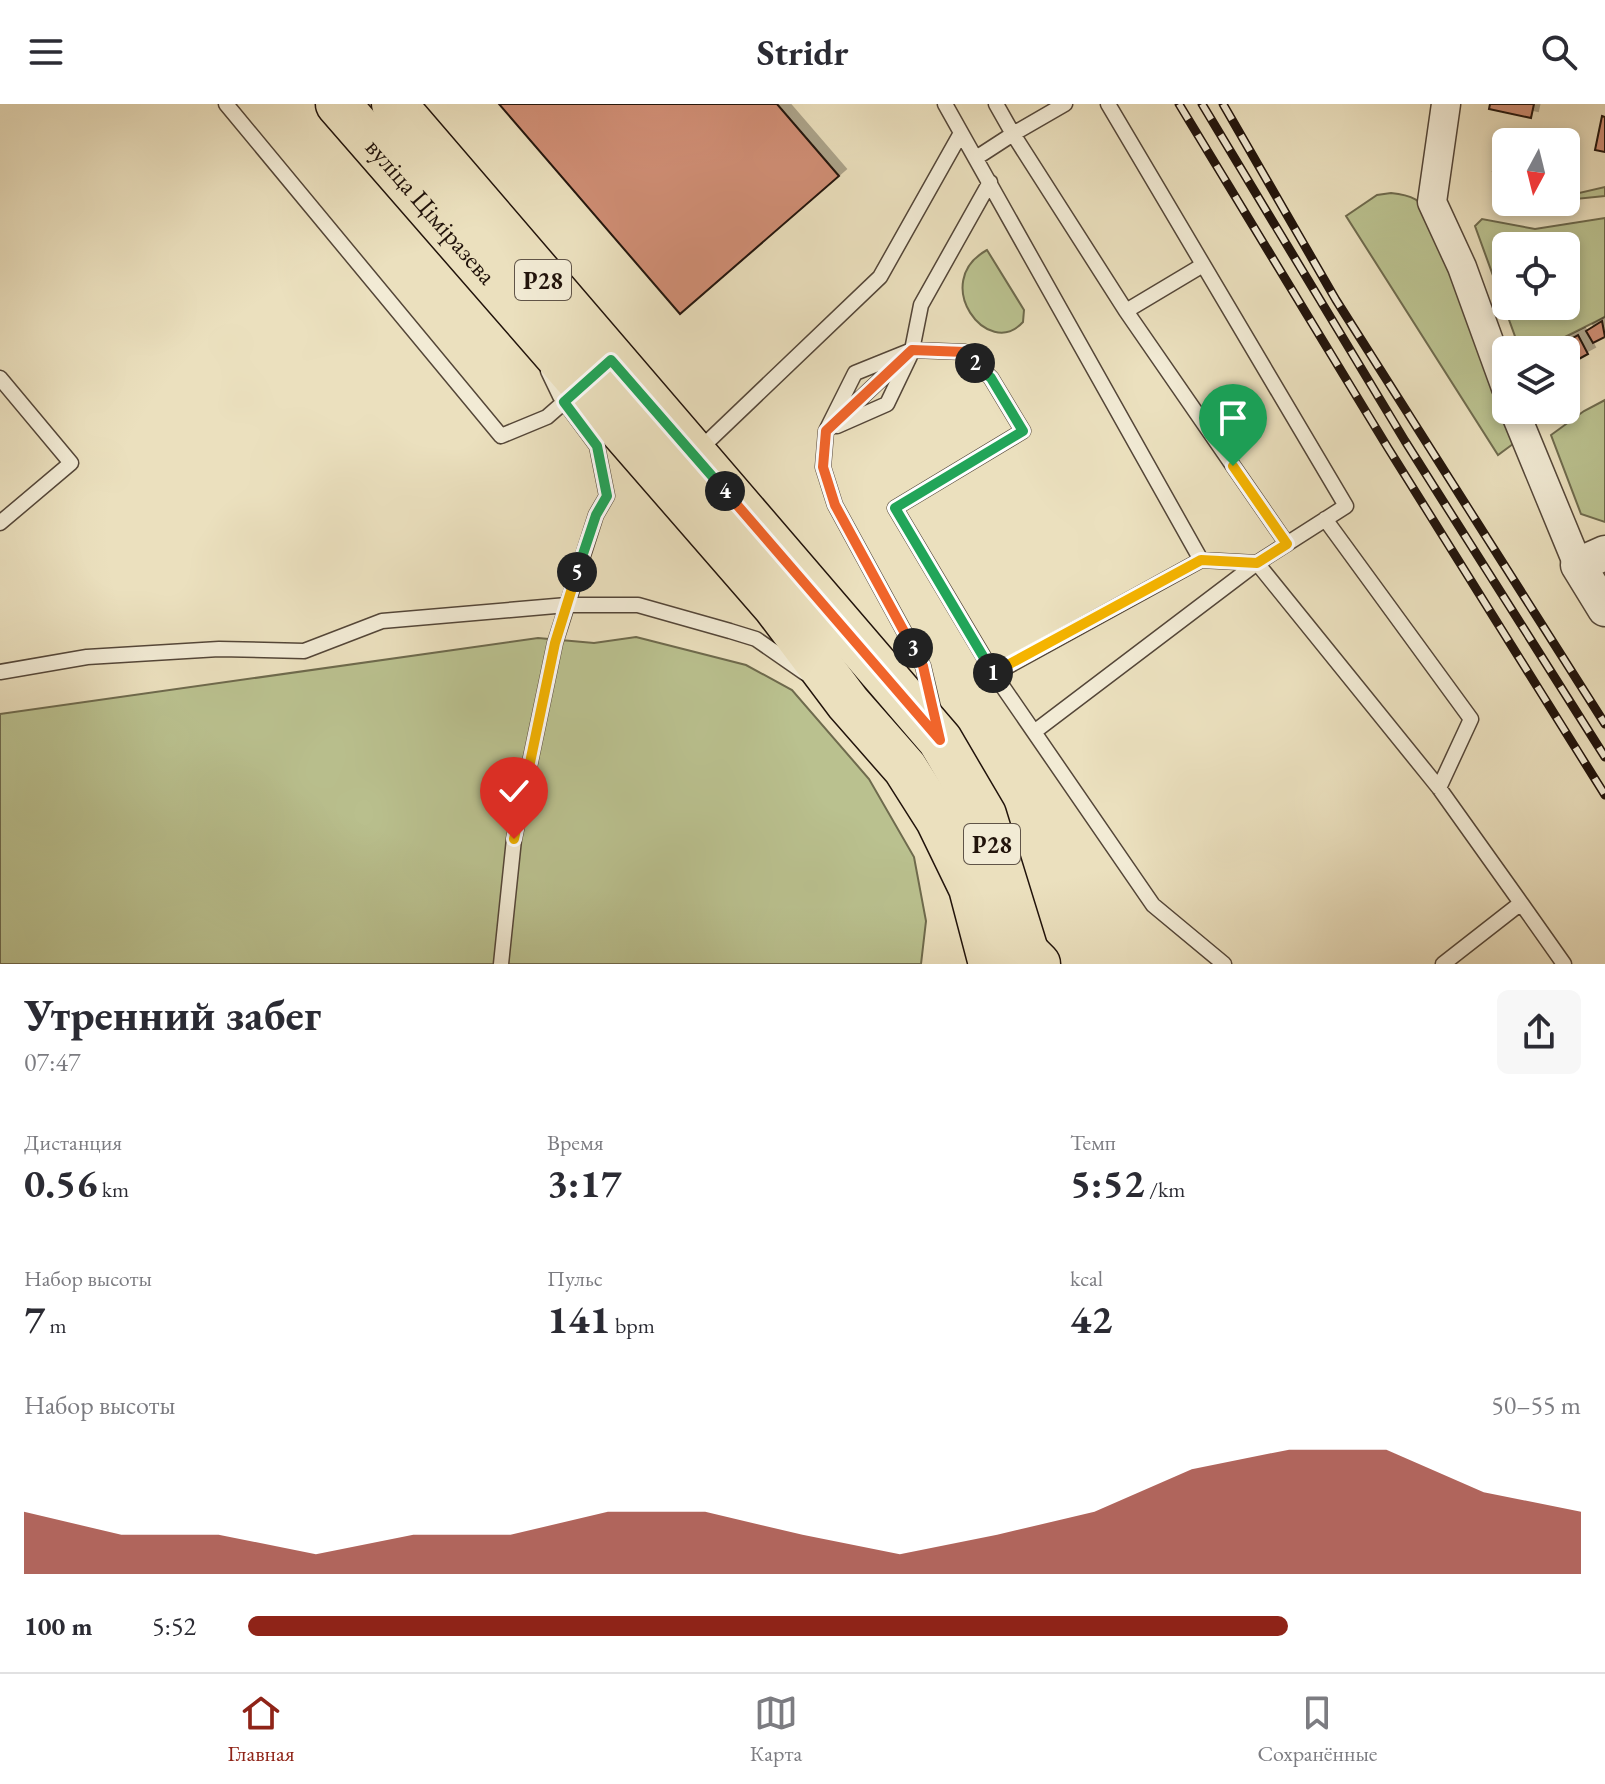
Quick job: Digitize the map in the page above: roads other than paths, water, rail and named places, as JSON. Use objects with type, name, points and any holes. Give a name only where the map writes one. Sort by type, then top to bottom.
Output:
[{"type":"main road","name":"вуліца Ціміразева","points":[[338,104],[514,305],[591,379],[693,455]]},
{"type":"main road","name":"вуліца Ціміразева","points":[[394,104],[591,379],[618,429],[685,504]]},
{"type":"main road","name":"Р28","points":[[693,455],[940,740],[984,815],[1022,962]]},
{"type":"main road","name":"Р28","points":[[685,504],[775,606],[848,703],[905,768],[938,820],[971,888],[1022,962]]},
{"type":"main road","name":"Р28","points":[[958,964],[971,888]]},
{"type":"street","points":[[1446,104],[1432,202],[1462,267],[1492,350]]},
{"type":"street","points":[[1521,424],[1591,559],[1605,609]]},
{"type":"lane","points":[[226,104],[501,436],[547,417],[591,379]]},
{"type":"lane","points":[[945,104],[1201,560]]},
{"type":"lane","points":[[996,104],[1126,311],[1287,544]]},
{"type":"lane","points":[[976,158],[1065,104]]},
{"type":"lane","points":[[1034,732],[1257,563],[1346,506],[1108,104]]},
{"type":"lane","points":[[685,504],[693,455],[880,277],[961,133]]},
{"type":"lane","points":[[826,431],[887,404],[912,350],[921,305],[990,182]]},
{"type":"lane","points":[[1126,311],[1203,265]]},
{"type":"lane","points":[[826,431],[912,350]]},
{"type":"lane","points":[[940,740],[923,666],[835,505],[823,467],[826,431],[855,373],[912,350],[965,352],[991,378],[1023,431],[895,508],[994,674],[1153,905],[1224,964]]},
{"type":"lane","points":[[501,964],[514,839],[555,643],[596,515],[607,496],[597,446],[591,379]]},
{"type":"lane","points":[[0,523],[71,463],[2,384]]},
{"type":"lane","points":[[1325,519],[1471,719],[1439,788]]},
{"type":"lane","points":[[994,674],[1201,560],[1257,563],[1439,788],[1564,964]]},
{"type":"lane","points":[[0,672],[87,657],[219,649],[304,651],[382,621],[567,605],[638,605],[756,639],[848,703]]},
{"type":"lane","points":[[1443,964],[1521,903]]},
{"type":"railway","points":[[1179,104],[1388,448],[1605,795]]},
{"type":"railway","points":[[1202,104],[1405,441],[1605,757]]},
{"type":"railway","points":[[1223,104],[1336,300],[1605,724]]}]
